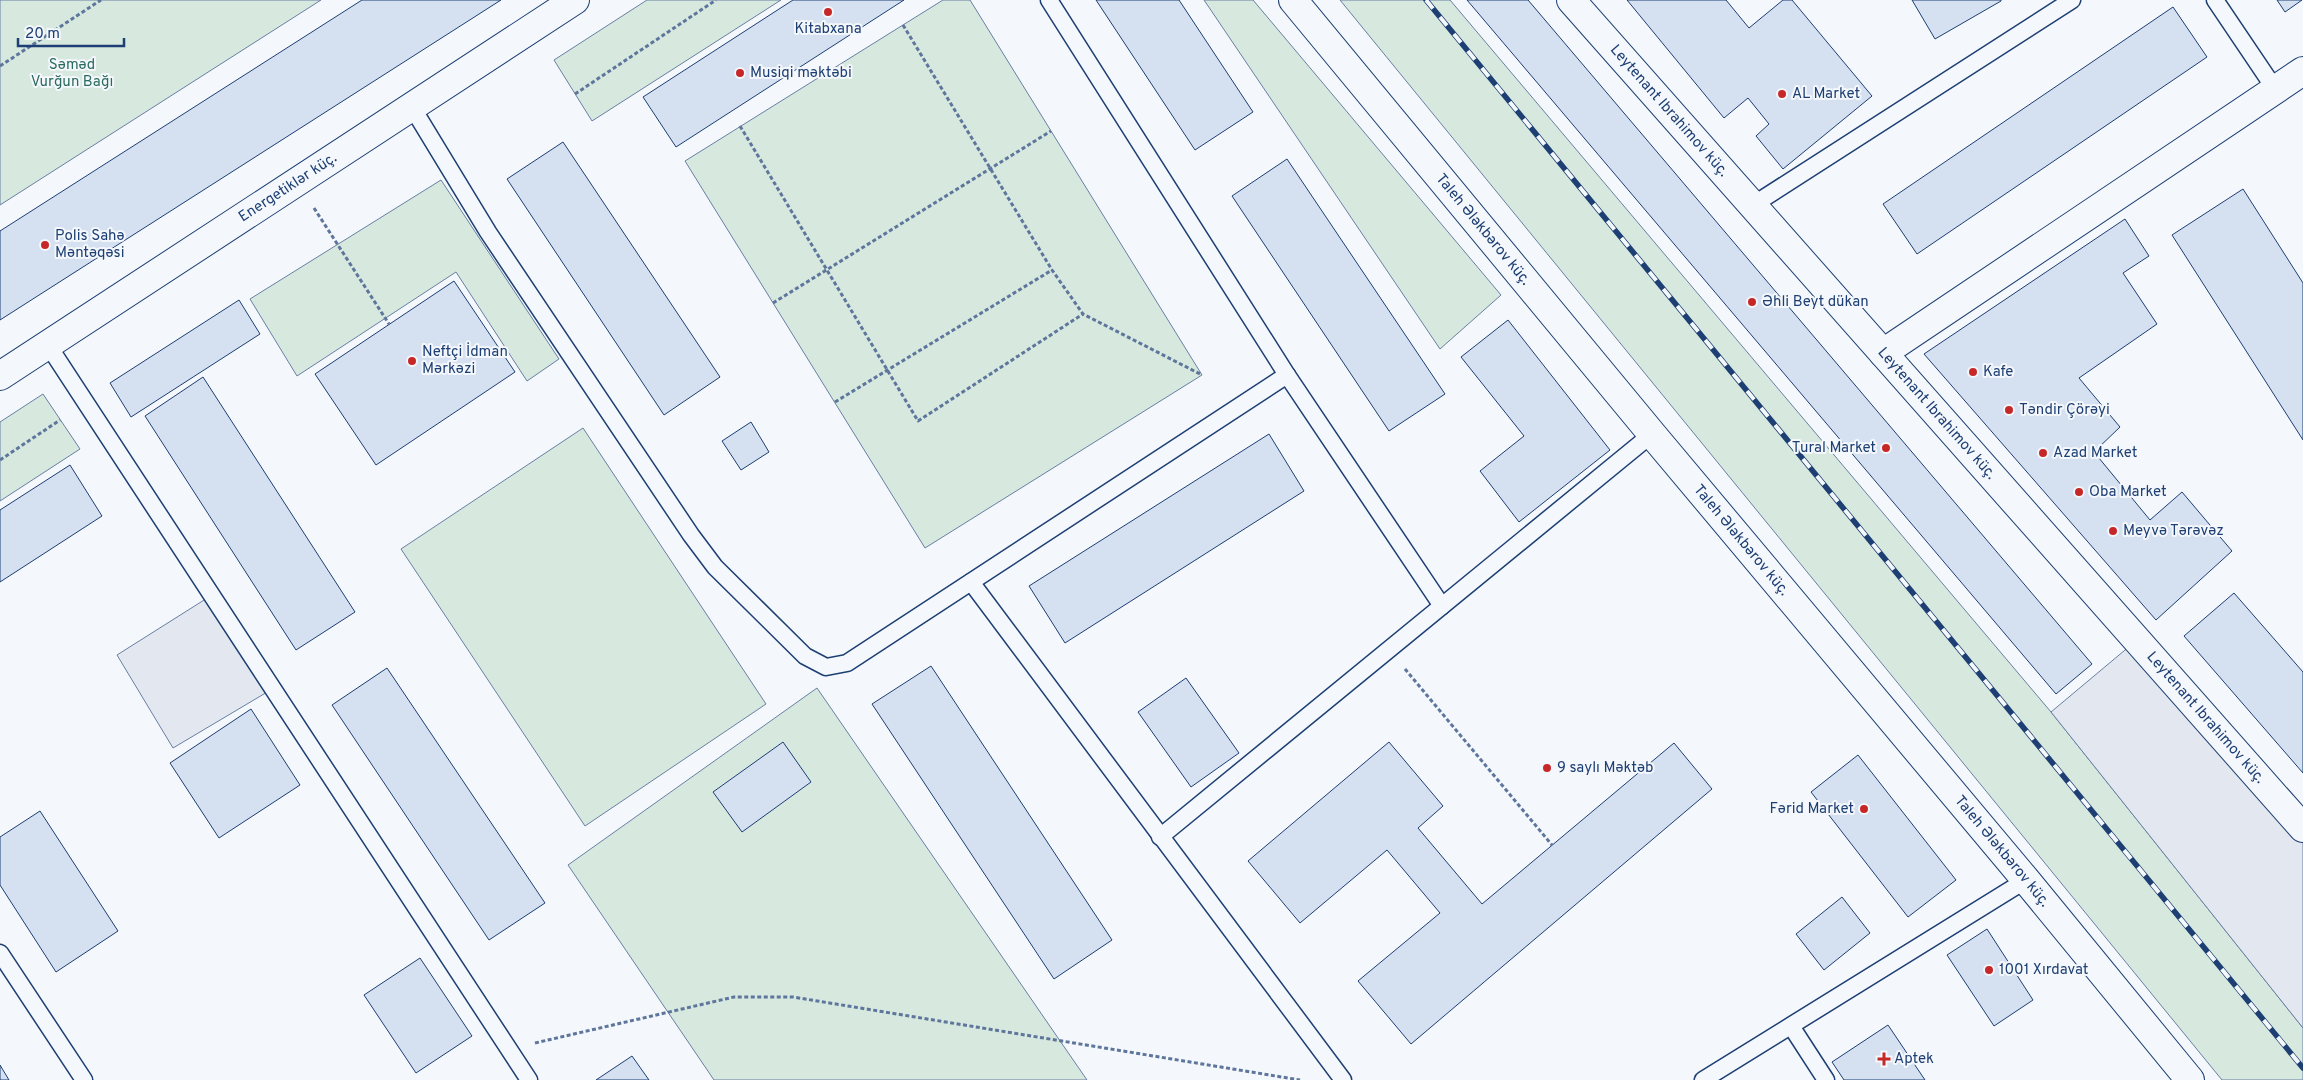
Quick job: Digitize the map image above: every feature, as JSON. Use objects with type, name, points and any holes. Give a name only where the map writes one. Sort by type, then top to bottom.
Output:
[{"type":"street","name":"Energetiklər küç.","points":[[0,376],[575,0]]},
{"type":"street","name":"Taleh Ələkbərov küç.","points":[[1293,0],[1652,434],[2026,880],[2190,1080]]},
{"type":"street","name":"Leytenant Ibrahimov küç.","points":[[1571,0],[2303,828]]},
{"type":"street","points":[[1883,353],[2303,70]]},
{"type":"lane","points":[[1049,0],[1287,375],[1442,606]]},
{"type":"lane","points":[[2215,0],[2276,89]]},
{"type":"lane","points":[[1753,205],[2064,2]]},
{"type":"lane","points":[[412,106],[488,232],[691,535],[715,567],[805,656],[826,667],[847,663],[1287,375]]},
{"type":"lane","points":[[48,345],[529,1080]]},
{"type":"lane","points":[[1160,837],[1652,434]]},
{"type":"lane","points":[[971,582],[1343,1080]]},
{"type":"lane","points":[[1703,1080],[2026,880]]},
{"type":"lane","points":[[0,953],[84,1080]]},
{"type":"lane","points":[[1791,1026],[1826,1080]]},
{"type":"path","points":[[0,66],[102,0]]},
{"type":"path","points":[[575,94],[716,0]]},
{"type":"path","points":[[902,25],[1052,270],[1083,314],[1202,375]]},
{"type":"path","points":[[740,126],[886,371],[918,421],[1083,314]]},
{"type":"path","points":[[773,303],[991,170],[1051,131]]},
{"type":"path","points":[[298,182],[389,324]]},
{"type":"path","points":[[835,402],[1052,270]]},
{"type":"path","points":[[0,460],[60,420]]},
{"type":"path","points":[[1389,650],[1552,846]]},
{"type":"path","points":[[510,1049],[734,997],[793,997],[1300,1080]]},
{"type":"green space","name":"Səməd Vurğun Bağı","points":[[0,0],[321,0],[0,205]]},
{"type":"green space","points":[[647,0],[781,0],[592,121],[554,60]]},
{"type":"green space","points":[[943,0],[970,0],[1202,375],[925,548],[685,161]]},
{"type":"green space","points":[[1204,0],[1253,0],[1501,295],[1440,349]]},
{"type":"green space","points":[[1340,0],[1450,0],[2051,712],[2303,1028],[2303,1080],[2222,1080]]},
{"type":"green space","points":[[441,180],[559,359],[527,381],[456,272],[297,376],[250,299]]},
{"type":"green space","points":[[43,394],[80,449],[0,501],[0,422]]},
{"type":"green space","points":[[583,428],[766,704],[585,826],[401,549]]},
{"type":"green space","points":[[817,688],[1087,1080],[714,1080],[568,865]]},
{"type":"shaded area","points":[[212,595],[274,688],[173,748],[117,655]]},
{"type":"shaded area","points":[[2137,640],[2303,828],[2303,1028],[2051,712]]},
{"type":"building","points":[[362,0],[501,0],[0,320],[0,231]]},
{"type":"building","points":[[793,0],[904,0],[676,147],[643,97]]},
{"type":"building","points":[[1096,0],[1179,0],[1253,112],[1195,150]]},
{"type":"building","points":[[1467,0],[1528,0],[2092,664],[2056,694]]},
{"type":"building","points":[[1627,0],[1726,0],[1749,28],[1783,0],[1792,0],[1872,96],[1783,169],[1756,136],[1769,124],[1748,98],[1724,118]]},
{"type":"building","points":[[1912,0],[2001,0],[2001,1],[1935,39]]},
{"type":"building","points":[[2277,0],[2302,0],[2285,12]]},
{"type":"building","points":[[2173,7],[2207,57],[1917,254],[1883,204]]},
{"type":"building","points":[[563,142],[720,377],[664,415],[507,179]]},
{"type":"building","points":[[1287,159],[1445,394],[1389,431],[1232,196]]},
{"type":"building","points":[[2243,189],[2303,283],[2303,440],[2172,235]]},
{"type":"building","points":[[2125,219],[2149,256],[2123,273],[2157,324],[2079,378],[2120,427],[2094,452],[2150,520],[2182,492],[2232,551],[2156,620],[1924,354]]},
{"type":"building","points":[[454,281],[515,372],[376,465],[315,374]]},
{"type":"building","points":[[239,300],[260,334],[131,417],[110,383]]},
{"type":"building","points":[[1508,320],[1610,450],[1519,522],[1480,471],[1524,436],[1461,357]]},
{"type":"building","points":[[203,377],[355,612],[296,650],[145,416]]},
{"type":"building","points":[[751,422],[769,452],[741,470],[722,441]]},
{"type":"building","points":[[1269,434],[1304,491],[1065,643],[1029,586]]},
{"type":"building","points":[[70,465],[102,516],[0,582],[0,510]]},
{"type":"building","points":[[2234,593],[2303,672],[2303,773],[2184,636]]},
{"type":"building","points":[[931,666],[1112,940],[1054,979],[872,704]]},
{"type":"building","points":[[387,668],[545,903],[489,940],[332,705]]},
{"type":"building","points":[[1186,678],[1239,753],[1191,787],[1138,712]]},
{"type":"building","points":[[251,709],[300,785],[219,838],[170,763]]},
{"type":"building","points":[[783,742],[811,782],[742,832],[713,792]]},
{"type":"building","points":[[1389,742],[1443,806],[1418,828],[1482,904],[1674,743],[1712,789],[1411,1044],[1358,981],[1440,913],[1387,850],[1300,923],[1248,861]]},
{"type":"building","points":[[1858,755],[1956,880],[1908,917],[1811,792]]},
{"type":"building","points":[[40,811],[118,931],[56,972],[0,885],[0,837]]},
{"type":"building","points":[[1842,897],[1870,933],[1824,970],[1796,934]]},
{"type":"building","points":[[1987,929],[2033,1000],[1994,1026],[1947,955]]},
{"type":"building","points":[[420,958],[472,1036],[416,1073],[364,995]]},
{"type":"building","points":[[1888,1025],[1925,1080],[1844,1080],[1832,1062]]},
{"type":"building","points":[[632,1056],[649,1080],[596,1080]]},
{"type":"building","points":[[0,1065],[9,1080],[0,1080]]},
{"type":"railway","points":[[1426,0],[2303,1068]]},
{"type":"place","name":"Kitabxana","points":[[828,12]]},
{"type":"place","name":"Musiqi məktəbi","points":[[740,73]]},
{"type":"place","name":"AL Market","points":[[1782,94]]},
{"type":"place","name":"Polis Sahə Məntəqəsi","points":[[45,245]]},
{"type":"place","name":"Əhli Beyt dükan","points":[[1752,302]]},
{"type":"place","name":"Neftçi İdman Mərkəzi","points":[[412,361]]},
{"type":"place","name":"Kafe","points":[[1973,372]]},
{"type":"place","name":"Təndir Çörəyi","points":[[2009,410]]},
{"type":"place","name":"Tural Market","points":[[1886,448]]},
{"type":"place","name":"Azad Market","points":[[2043,453]]},
{"type":"place","name":"Oba Market","points":[[2079,492]]},
{"type":"place","name":"Meyvə Tərəvəz","points":[[2113,531]]},
{"type":"place","name":"9 saylı Məktəb","points":[[1547,768]]},
{"type":"place","name":"Fərid Market","points":[[1864,809]]},
{"type":"place","name":"1001 Xırdavat","points":[[1989,970]]},
{"type":"place","name":"Aptek","points":[[1884,1059]]}]
